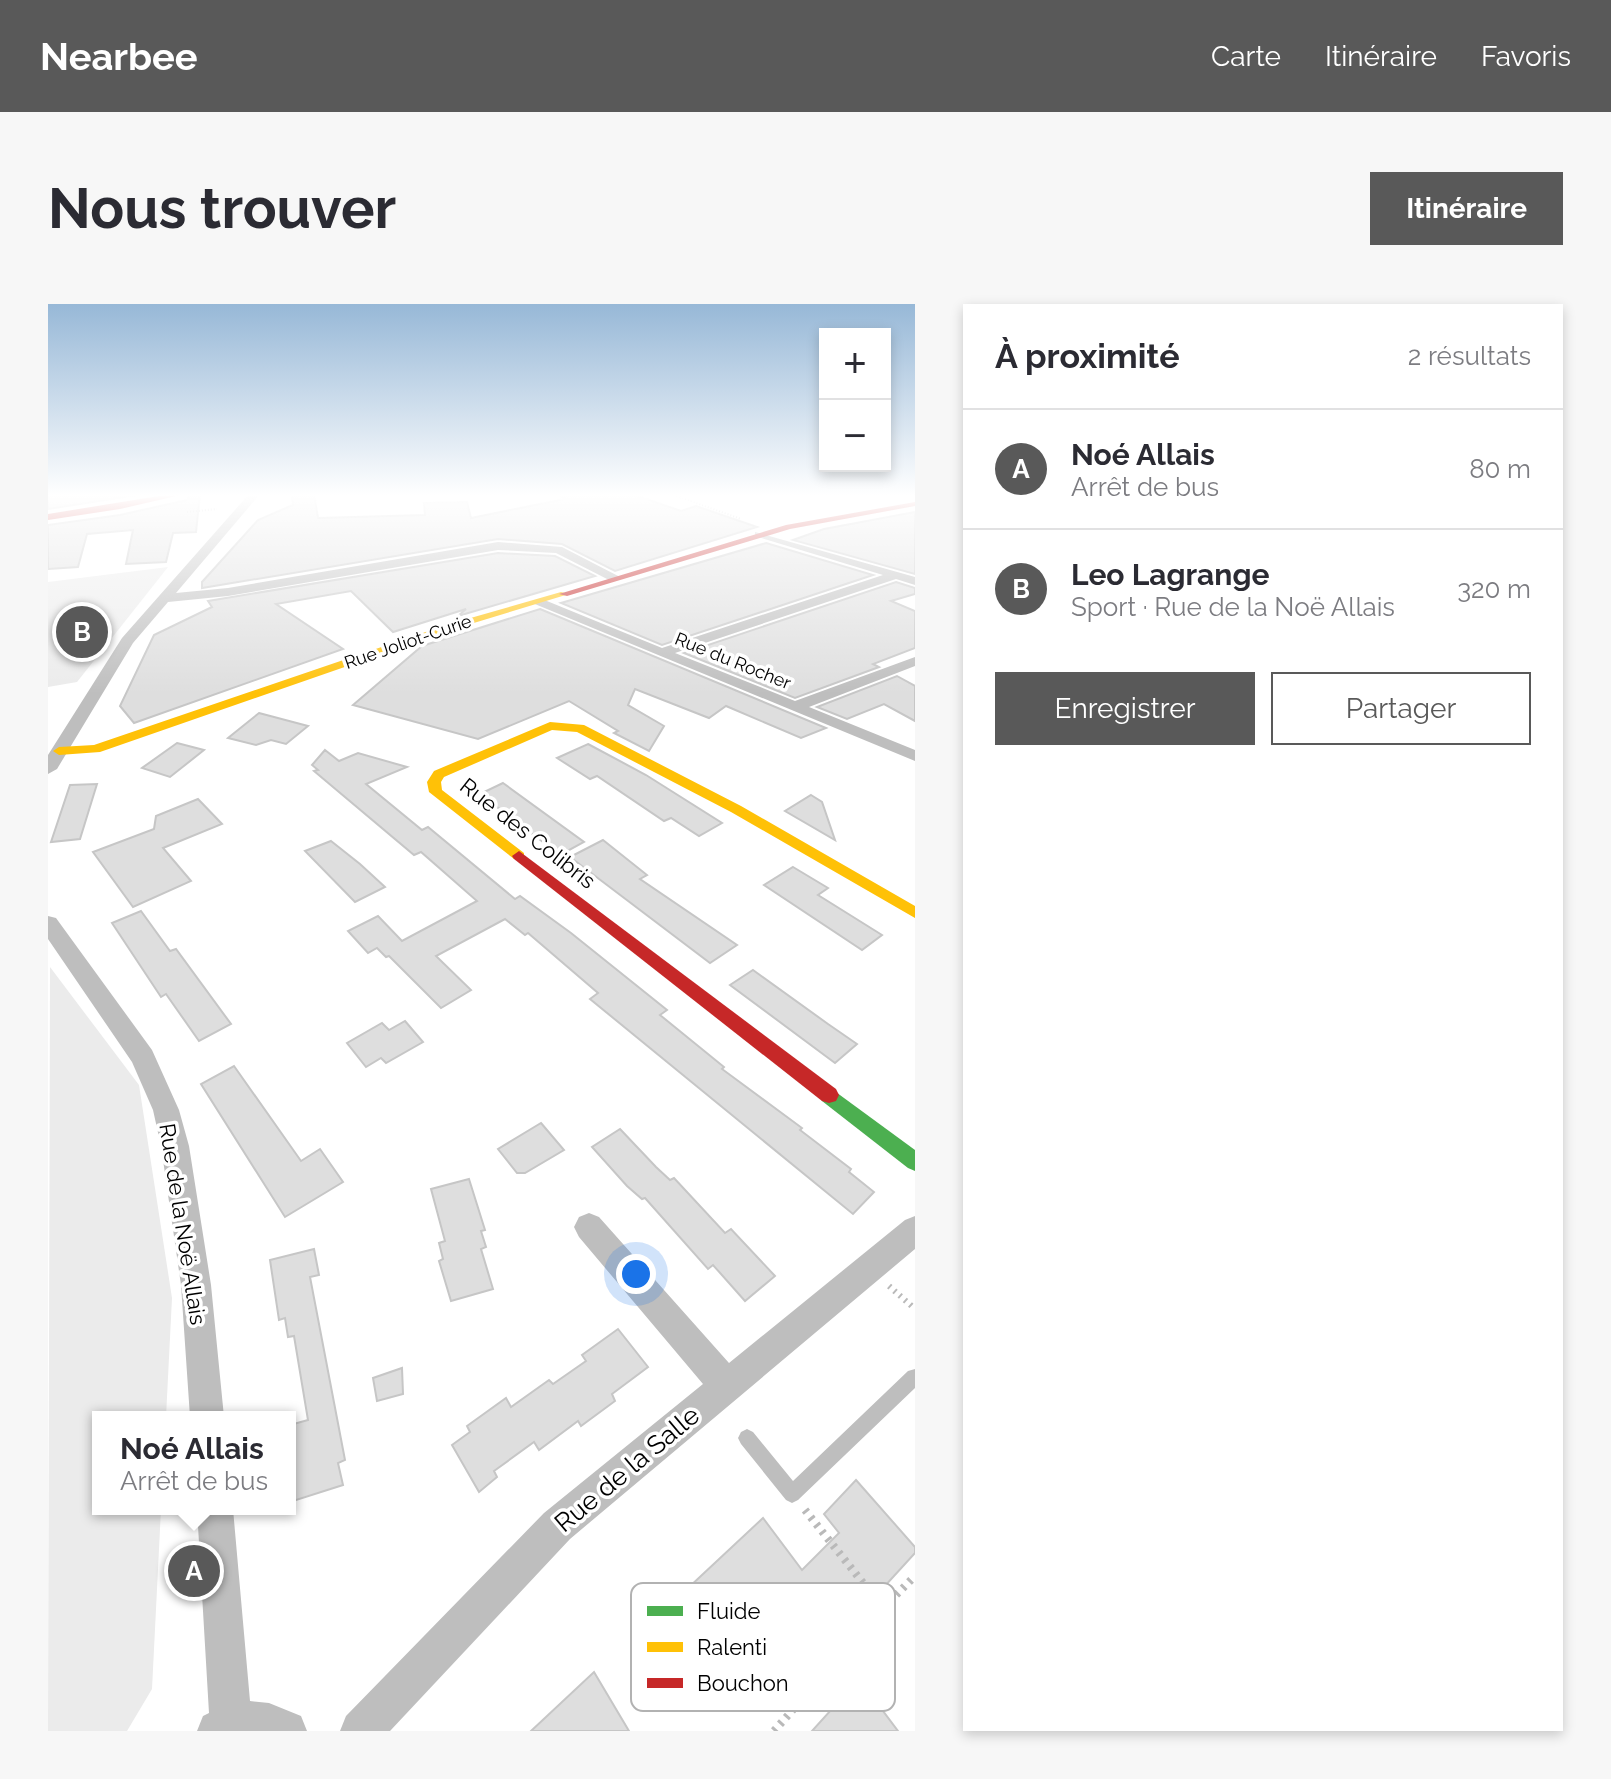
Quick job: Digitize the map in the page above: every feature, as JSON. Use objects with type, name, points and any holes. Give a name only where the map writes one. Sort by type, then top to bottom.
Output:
[{"type":"street","points":[[48,769],[136,630],[197,561]]},
{"type":"street","points":[[163,599],[201,561]]},
{"type":"street","points":[[163,599],[228,592],[412,561]]},
{"type":"street","points":[[583,561],[616,578]]},
{"type":"street","name":"Rue Joliot-Curie","points":[[59,751],[95,749],[450,627],[680,561]]},
{"type":"street","points":[[853,561],[915,581]]},
{"type":"street","points":[[660,653],[896,575]]},
{"type":"street","points":[[136,630],[184,607],[228,592]]},
{"type":"street","points":[[163,599],[184,607]]},
{"type":"street","name":"Rue du Rocher","points":[[537,602],[915,756]]},
{"type":"street","points":[[794,707],[915,661]]},
{"type":"street","name":"Rue des Colibris","points":[[915,913],[736,809],[580,728],[550,726],[439,774],[434,782],[436,792],[915,1162]]},
{"type":"street","name":"Rue de la Noë Allais","points":[[48,923],[143,1057],[166,1110],[175,1146],[196,1285],[206,1411]]},
{"type":"street","points":[[589,1227],[727,1386]]},
{"type":"street","name":"Rue de la Salle","points":[[361,1731],[557,1526],[915,1230]]},
{"type":"street","points":[[215,1515],[225,1728],[258,1721],[286,1731]]},
{"type":"lane","points":[[747,1438],[792,1494],[914,1377]]},
{"type":"path","points":[[792,1494],[863,1583]]},
{"type":"path","points":[[895,1596],[915,1576]]},
{"type":"path","points":[[774,1731],[792,1711]]},
{"type":"shaded area","points":[[168,567],[77,682],[48,687],[48,582]]},
{"type":"shaded area","points":[[50,967],[139,1085],[172,1298],[166,1411],[92,1411],[92,1515],[161,1515],[152,1689],[127,1731],[48,1731]]},
{"type":"building","points":[[48,561],[80,561],[78,567],[48,569]]},
{"type":"building","points":[[127,561],[166,561],[166,562],[126,564]]},
{"type":"building","points":[[221,561],[368,561],[202,588],[202,582]]},
{"type":"building","points":[[452,561],[564,561],[595,576],[458,616],[466,609],[393,632],[351,591],[276,604],[343,649],[134,723],[120,706],[154,635],[212,607],[208,601]]},
{"type":"building","points":[[595,561],[649,561],[615,571]]},
{"type":"building","points":[[706,561],[825,561],[873,575],[662,645],[561,603]]},
{"type":"building","points":[[867,561],[915,561],[915,574]]},
{"type":"building","points":[[896,582],[915,588],[915,594],[891,601],[915,611],[915,648],[873,664],[879,667],[795,698],[684,653]]},
{"type":"building","points":[[540,609],[826,728],[801,738],[726,706],[709,718],[635,689],[628,705],[664,726],[649,751],[614,733],[618,731],[569,701],[478,739],[353,705],[422,646]]},
{"type":"building","points":[[897,676],[915,686],[915,721],[884,704],[847,719],[817,707]]},
{"type":"building","points":[[259,713],[308,726],[286,744],[271,740],[256,745],[228,738]]},
{"type":"building","points":[[177,743],[204,750],[170,777],[142,768]]},
{"type":"building","points":[[588,744],[646,775],[722,823],[699,836],[671,818],[664,821],[597,776],[590,779],[557,758]]},
{"type":"building","points":[[325,750],[339,761],[358,753],[407,767],[366,784],[422,830],[428,827],[515,899],[520,896],[571,933],[667,1010],[660,1015],[724,1067],[722,1069],[802,1128],[800,1130],[851,1169],[849,1172],[874,1192],[853,1214],[590,999],[598,993],[528,933],[525,935],[505,919],[436,956],[471,990],[441,1008],[389,956],[386,957],[377,948],[368,953],[348,931],[378,916],[402,941],[477,901],[421,852],[414,855],[314,771],[318,770],[312,765]]},
{"type":"building","points":[[503,783],[584,842],[560,855],[480,794]]},
{"type":"building","points":[[97,784],[80,839],[51,842],[70,785]]},
{"type":"building","points":[[811,795],[822,802],[835,840],[785,811]]},
{"type":"building","points":[[198,799],[222,824],[163,848],[191,881],[133,907],[93,852],[154,829],[156,816]]},
{"type":"building","points":[[603,840],[647,875],[640,879],[737,945],[710,963],[570,857]]},
{"type":"building","points":[[331,841],[385,887],[355,902],[305,851]]},
{"type":"building","points":[[793,867],[828,888],[818,895],[882,935],[862,950],[764,885]]},
{"type":"building","points":[[141,911],[170,951],[176,949],[231,1024],[199,1041],[166,994],[161,997],[112,923]]},
{"type":"building","points":[[753,970],[857,1044],[835,1063],[730,985]]},
{"type":"building","points":[[405,1021],[423,1042],[386,1063],[381,1058],[366,1067],[347,1043],[382,1023],[389,1030]]},
{"type":"building","points":[[234,1066],[301,1161],[320,1149],[343,1182],[285,1217],[201,1084]]},
{"type":"building","points":[[541,1123],[564,1150],[525,1173],[517,1173],[498,1149]]},
{"type":"building","points":[[620,1129],[670,1180],[674,1178],[725,1233],[731,1229],[775,1276],[745,1301],[713,1265],[708,1269],[645,1198],[642,1199],[627,1186],[592,1147]]},
{"type":"building","points":[[469,1179],[485,1230],[481,1231],[486,1247],[481,1249],[493,1289],[451,1301],[439,1261],[443,1259],[439,1243],[445,1241],[431,1189]]},
{"type":"building","points":[[314,1249],[319,1275],[310,1277],[345,1460],[338,1463],[343,1485],[296,1500],[296,1423],[308,1420],[294,1336],[288,1337],[285,1318],[279,1320],[270,1260]]},
{"type":"building","points":[[618,1329],[648,1367],[612,1394],[615,1401],[581,1426],[578,1421],[539,1450],[534,1442],[494,1471],[497,1477],[479,1492],[452,1445],[470,1432],[467,1426],[506,1398],[511,1407],[549,1380],[553,1384],[586,1361],[582,1355]]},
{"type":"building","points":[[402,1368],[403,1394],[377,1401],[373,1378]]},
{"type":"building","points":[[856,1480],[915,1547],[915,1553],[888,1583],[693,1583],[763,1518],[802,1570],[839,1533],[824,1514]]},
{"type":"building","points":[[594,1672],[629,1731],[531,1731]]},
{"type":"building","points":[[830,1711],[883,1711],[898,1731],[812,1731]]},
{"type":"traffic: fast","points":[[829,1095],[915,1162]]},
{"type":"traffic: slow","points":[[59,751],[95,749],[450,627],[564,594]]},
{"type":"traffic: slow","points":[[519,856],[436,792],[434,782],[439,774],[550,726],[580,728],[736,809],[915,913]]},
{"type":"traffic: jam","points":[[564,594],[676,561]]},
{"type":"traffic: jam","points":[[519,856],[829,1095]]},
{"type":"place","name":"Leo Lagrange","points":[[82,632]]},
{"type":"place","name":"Noé Allais","points":[[194,1571]]}]
